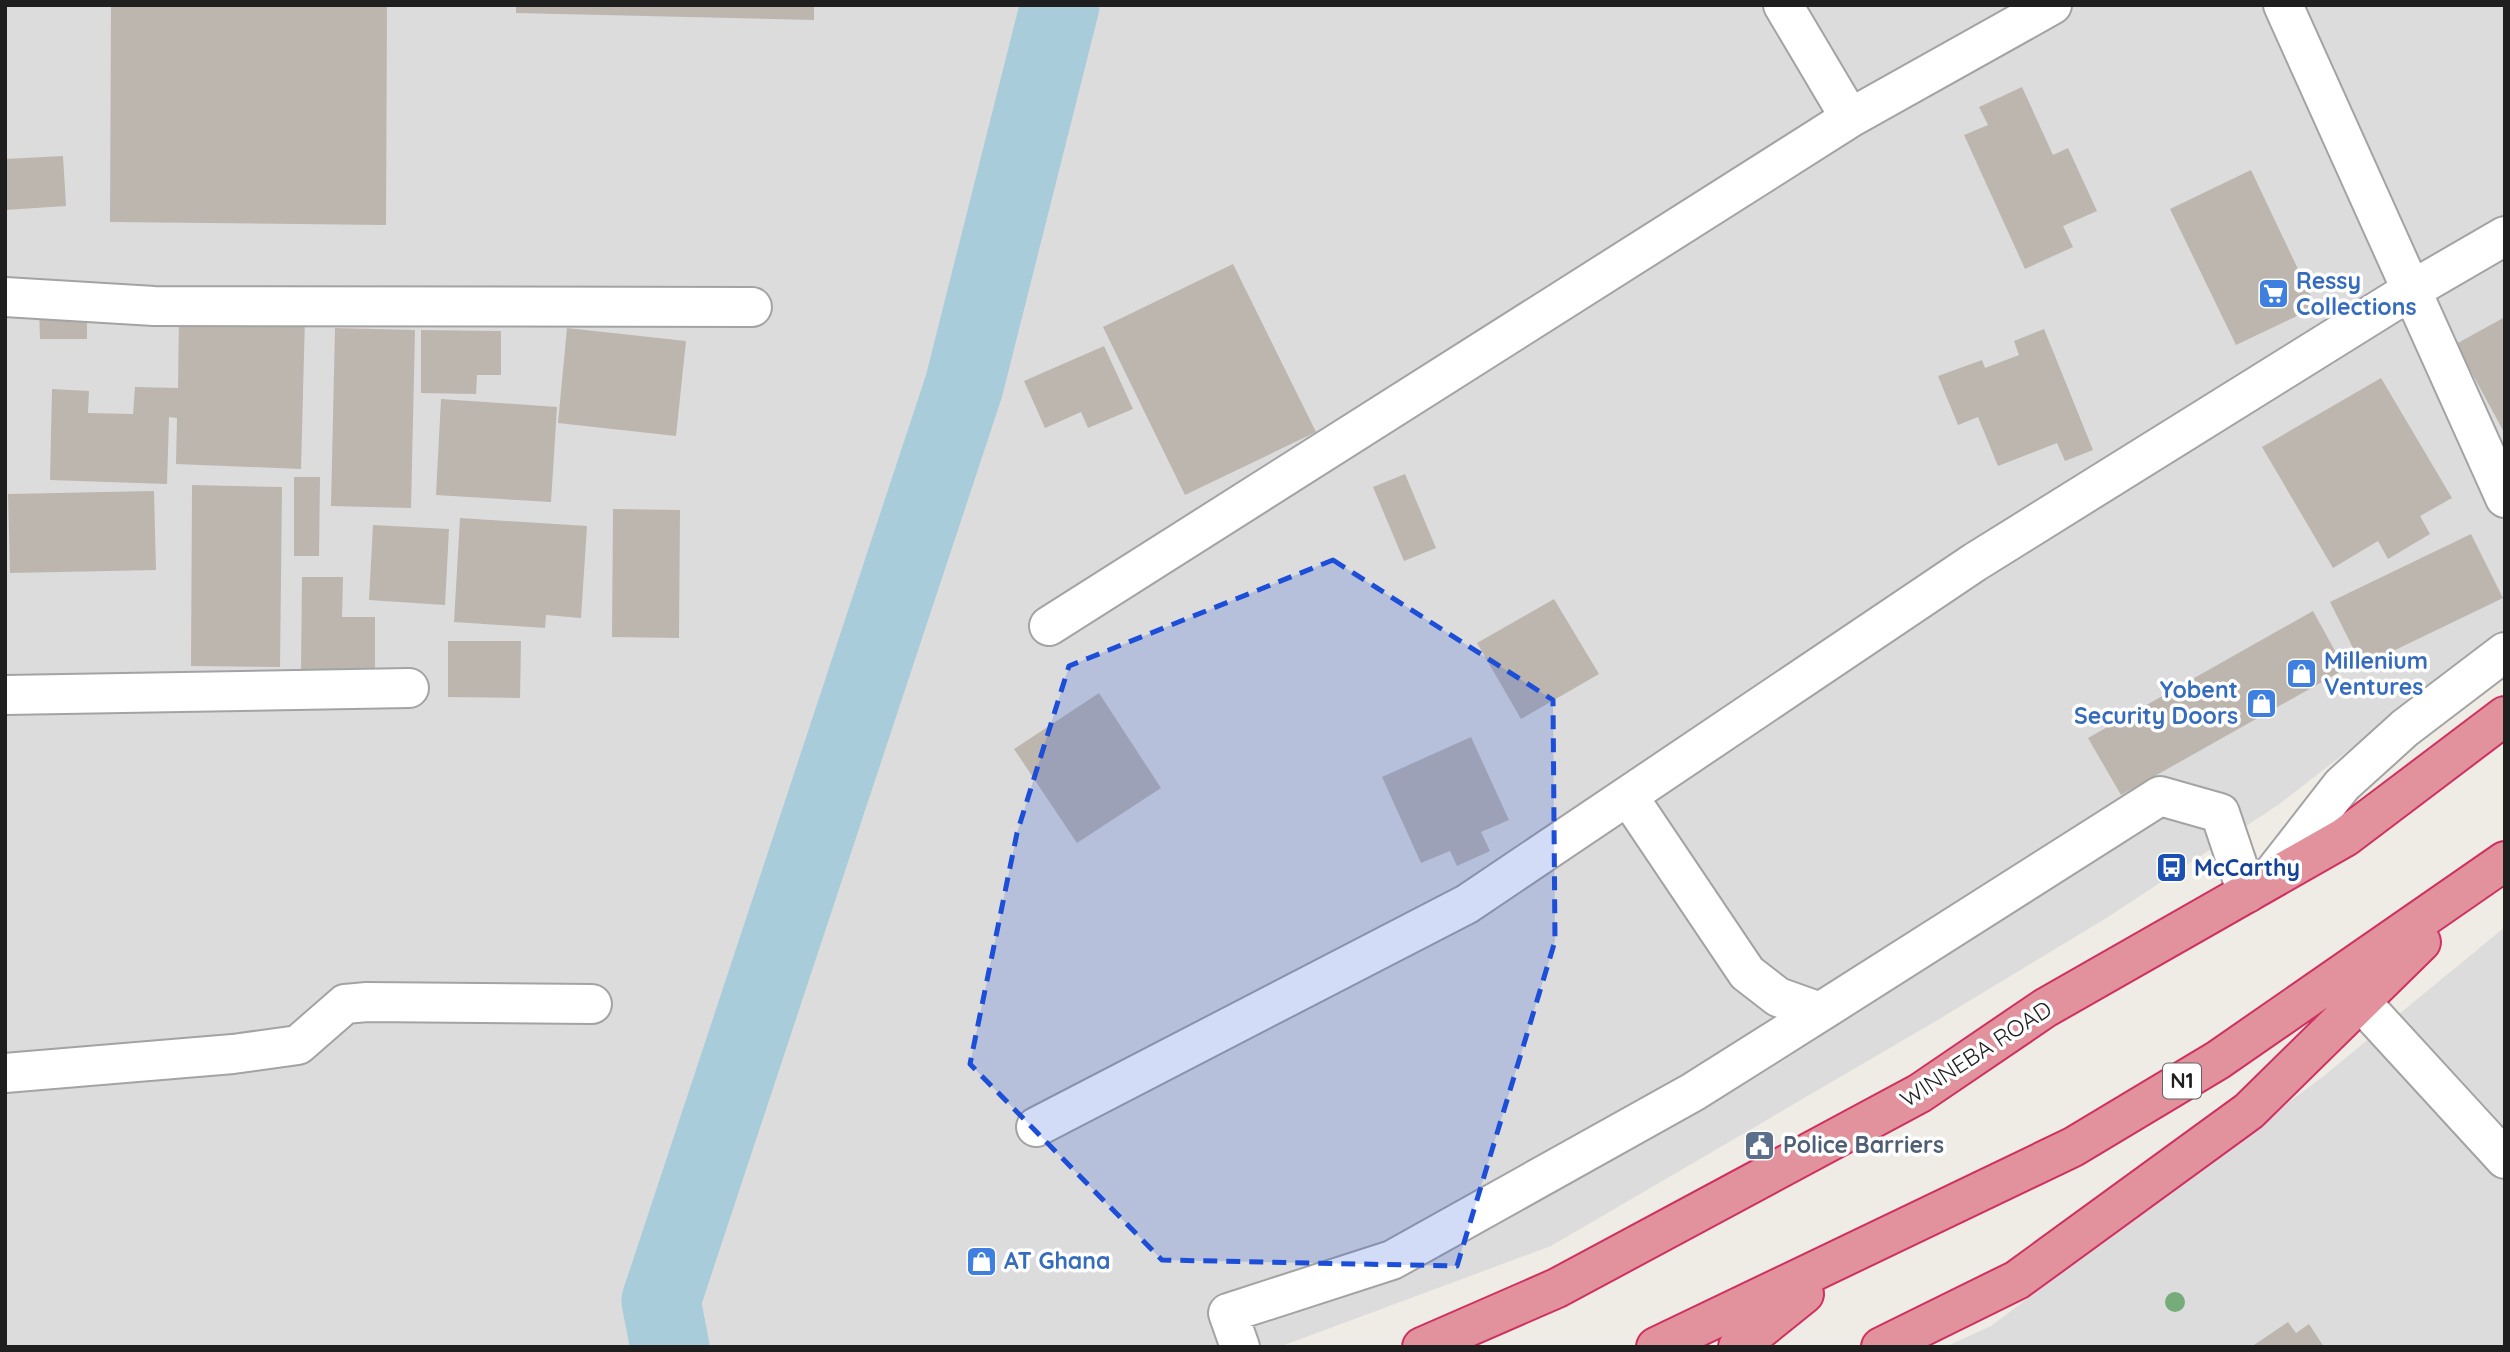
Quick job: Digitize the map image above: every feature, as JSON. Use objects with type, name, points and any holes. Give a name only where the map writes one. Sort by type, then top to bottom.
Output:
[{"type":"highway","name":"WINNEBA ROAD","points":[[1422,1347],[1557,1288],[1920,1093],[2045,1008],[2345,837],[2505,716]]},
{"type":"highway","points":[[1881,1347],[2017,1280],[2249,1111],[2501,872]]},
{"type":"highway","name":"N1","points":[[1738,1347],[1852,1255],[2073,1147],[2217,1060],[2501,872]]},
{"type":"highway","points":[[1656,1347],[1852,1255]]},
{"type":"street","points":[[1783,5],[1850,118]]},
{"type":"street","points":[[1049,626],[1850,118],[2052,5]]},
{"type":"street","points":[[2283,5],[2505,498]]},
{"type":"street","points":[[1036,1127],[1467,904],[1975,562],[2410,291],[2505,236]]},
{"type":"street","points":[[5,297],[154,306],[752,307]]},
{"type":"street","points":[[1240,1347],[1228,1312],[1392,1260],[1693,1092],[2160,796],[2220,813],[2257,887],[2342,785],[2405,727],[2505,652]]},
{"type":"street","points":[[5,695],[409,688]]},
{"type":"street","points":[[1628,796],[1747,973],[1778,997],[1820,1012]]},
{"type":"street","points":[[2361,1002],[2505,1159]]},
{"type":"street","points":[[5,1073],[233,1054],[298,1045],[345,1004],[592,1004]]},
{"type":"highlighted area","points":[[1333,560],[1553,700],[1555,941],[1457,1266],[1162,1260],[970,1064],[1017,833],[1069,666]]},
{"type":"shaded area","points":[[5,5],[2505,5],[2505,629],[2278,805],[2108,917],[1936,1021],[1551,1246],[1279,1347],[5,1347]]},
{"type":"shaded area","points":[[2505,927],[2505,1347],[1945,1347],[1991,1326],[2325,1075]]},
{"type":"building","points":[[111,5],[387,5],[386,225],[110,222]]},
{"type":"building","points":[[516,5],[814,5],[814,20],[516,13]]},
{"type":"building","points":[[2022,87],[2053,155],[2068,148],[2097,211],[2063,226],[2073,247],[2025,269],[1964,135],[1988,125],[1979,107]]},
{"type":"building","points":[[63,156],[66,206],[5,210],[5,159]]},
{"type":"building","points":[[2251,170],[2316,307],[2236,345],[2170,209]]},
{"type":"building","points":[[1233,264],[1316,432],[1185,495],[1103,327]]},
{"type":"building","points":[[87,304],[87,339],[40,339],[39,305]]},
{"type":"building","points":[[179,313],[305,317],[301,469],[176,464],[177,418],[169,417],[167,484],[50,480],[52,389],[89,391],[88,413],[133,414],[135,387],[178,388]]},
{"type":"building","points":[[2505,317],[2505,434],[2456,344]]},
{"type":"building","points":[[335,328],[415,330],[411,508],[331,506]]},
{"type":"building","points":[[567,328],[686,341],[676,436],[558,423]]},
{"type":"building","points":[[2044,329],[2093,450],[2065,461],[2057,443],[1998,466],[1978,417],[1958,425],[1938,376],[1982,360],[1985,368],[2019,355],[2014,341]]},
{"type":"building","points":[[421,330],[501,331],[501,375],[477,375],[476,394],[421,393]]},
{"type":"building","points":[[1104,346],[1133,409],[1088,428],[1081,412],[1045,428],[1024,381]]},
{"type":"building","points":[[2381,378],[2452,498],[2420,516],[2430,534],[2388,559],[2378,541],[2333,568],[2262,447]]},
{"type":"building","points":[[441,399],[557,407],[551,502],[436,495]]},
{"type":"building","points":[[1405,474],[1436,548],[1404,561],[1373,487]]},
{"type":"building","points":[[294,477],[320,477],[319,556],[294,556]]},
{"type":"building","points":[[192,485],[282,487],[280,667],[191,666]]},
{"type":"building","points":[[154,491],[156,570],[10,573],[8,494]]},
{"type":"building","points":[[613,509],[680,510],[679,638],[612,637]]},
{"type":"building","points":[[460,518],[587,526],[581,618],[546,615],[545,628],[454,622]]},
{"type":"building","points":[[373,525],[449,529],[445,605],[369,600]]},
{"type":"building","points":[[2471,534],[2503,598],[2362,666],[2330,602]]},
{"type":"building","points":[[302,577],[343,577],[342,617],[375,617],[375,671],[301,670]]},
{"type":"building","points":[[1554,599],[1599,674],[1521,719],[1477,643]]},
{"type":"building","points":[[2313,611],[2345,669],[2121,795],[2088,738]]},
{"type":"building","points":[[448,641],[521,641],[520,698],[448,697]]},
{"type":"building","points":[[1099,693],[1161,788],[1077,843],[1014,749]]},
{"type":"building","points":[[1471,737],[1509,820],[1481,832],[1490,851],[1457,866],[1450,851],[1421,863],[1382,777]]},
{"type":"building","points":[[2288,1322],[2296,1333],[2309,1324],[2324,1347],[2251,1347]]},
{"type":"waterway","points":[[670,1347],[661,1301],[964,386],[1060,5]]},
{"type":"place","name":"Ressy Collections","points":[[2273,294]]},
{"type":"place","name":"Millenium Ventures","points":[[2301,674]]},
{"type":"place","name":"Yobent Security Doors","points":[[2261,703]]},
{"type":"place","name":"McCarthy","points":[[2171,868]]},
{"type":"place","name":"Police Barriers","points":[[1760,1145]]},
{"type":"place","name":"AT Ghana","points":[[981,1261]]}]
